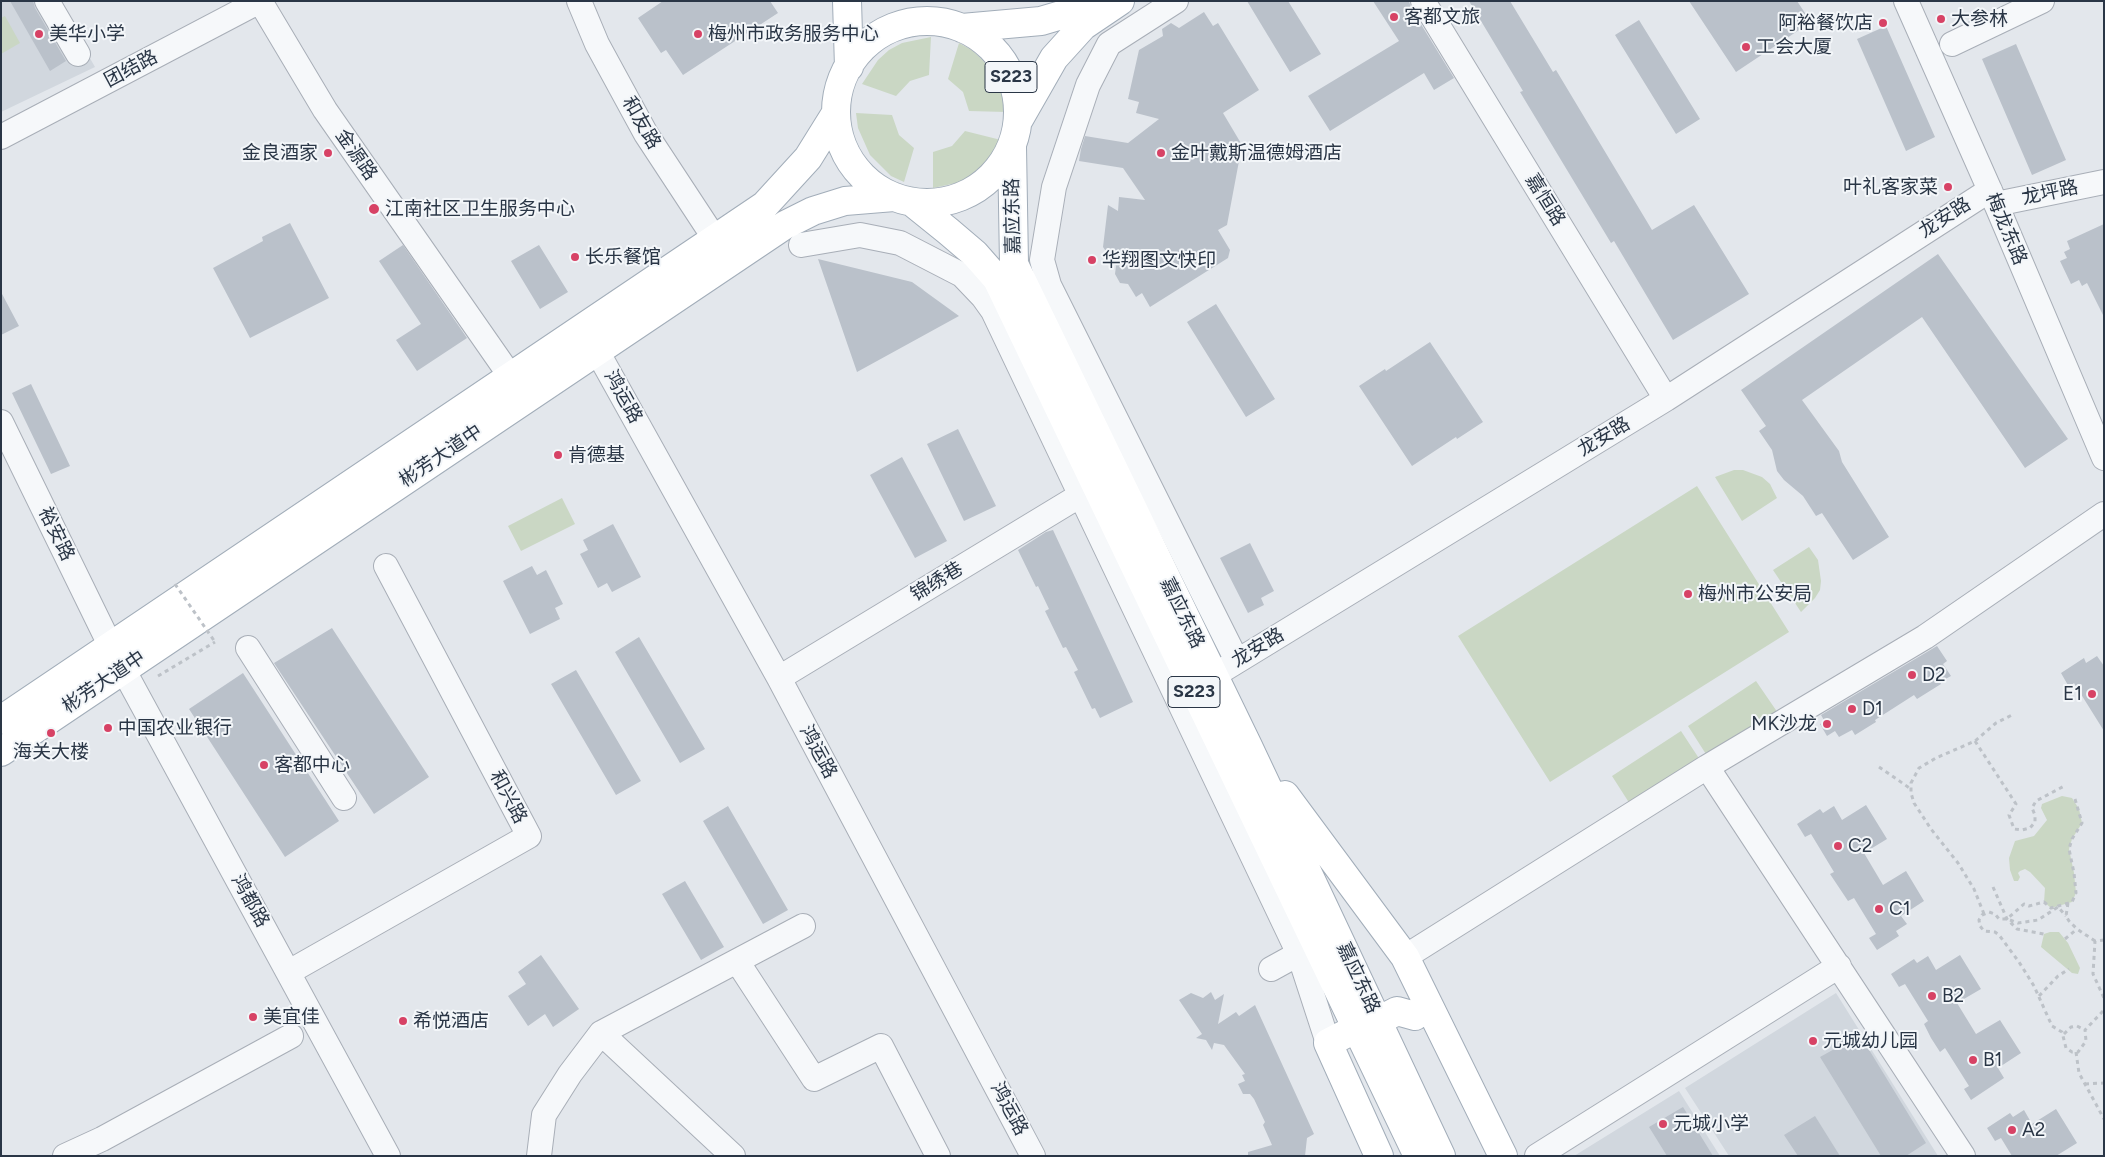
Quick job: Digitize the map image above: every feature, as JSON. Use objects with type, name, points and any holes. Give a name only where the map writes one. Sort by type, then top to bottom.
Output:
[{"type":"main road","name":"S223","points":[[847,1],[848,66],[837,97],[836,113],[843,147],[852,163],[864,177],[878,189],[903,200]]},
{"type":"main road","name":"S223","points":[[919,1],[954,26],[976,36],[990,46],[1001,58],[1015,88],[1018,105],[1015,134]]},
{"type":"main road","points":[[848,66],[869,42],[883,33],[913,22],[954,26],[1041,21],[1078,10],[1090,1]]},
{"type":"main road","name":"彬芳大道中","points":[[1,752],[785,225],[813,211],[845,201],[903,200],[931,204],[949,201],[966,195],[982,186],[995,174],[1054,58],[1083,26],[1120,1]]},
{"type":"main road","name":"彬芳大道中","points":[[1,720],[766,205],[808,158],[836,113]]},
{"type":"main road","name":"嘉应东路","points":[[1015,134],[1014,264],[1289,831],[1368,1025],[1403,1100]]},
{"type":"main road","name":"嘉应东路","points":[[903,200],[962,242],[997,279],[1088,491],[1308,949],[1368,1025]]},
{"type":"main road","points":[[1248,746],[1405,957],[1503,1156]]},
{"type":"main road","points":[[1289,831],[1393,964],[1415,1016],[1482,1156]]},
{"type":"main road","points":[[1379,1156],[1328,1043],[1397,1010],[1415,1016]]},
{"type":"main road","name":"S223","points":[[1403,1100],[1418,1156]]},
{"type":"main road","name":"S223","points":[[1403,1100],[1441,1156]]},
{"type":"street","points":[[47,1],[78,54]]},
{"type":"street","name":"团结路","points":[[1,136],[260,1]]},
{"type":"street","name":"金源路","points":[[260,1],[324,110],[510,377]]},
{"type":"street","name":"和友路","points":[[579,1],[597,44],[646,134],[715,239]]},
{"type":"street","points":[[1176,1],[1109,44],[1088,84],[1054,187],[1042,260],[1049,285],[1238,661]]},
{"type":"street","name":"嘉恒路","points":[[1423,1],[1666,398]]},
{"type":"street","name":"梅龙东路","points":[[1906,1],[1993,197],[2104,458]]},
{"type":"street","points":[[1952,44],[2019,6],[2042,1]]},
{"type":"street","name":"龙坪路","points":[[1993,197],[2104,182]]},
{"type":"street","name":"龙安路","points":[[1213,676],[1993,197]]},
{"type":"street","points":[[801,245],[860,235],[900,243],[962,275],[983,296],[993,311],[1088,491]]},
{"type":"street","name":"鸿运路","points":[[597,351],[779,678],[1033,1156]]},
{"type":"street","name":"裕安路","points":[[1,422],[111,647]]},
{"type":"street","name":"锦绣巷","points":[[779,678],[1088,491]]},
{"type":"street","points":[[1405,957],[1707,767],[1925,637],[2104,514]]},
{"type":"street","name":"和兴路","points":[[289,972],[529,836],[386,566]]},
{"type":"street","name":"鸿都路","points":[[111,647],[388,1156]]},
{"type":"street","points":[[248,648],[344,798]]},
{"type":"street","points":[[1707,767],[1963,1156]]},
{"type":"street","points":[[539,1156],[544,1115],[570,1074],[601,1032],[803,926]]},
{"type":"street","points":[[1271,969],[1308,949],[1328,1043]]},
{"type":"street","points":[[737,961],[814,1079],[882,1046],[938,1156]]},
{"type":"street","points":[[1537,1156],[1839,966]]},
{"type":"street","points":[[601,1032],[733,1156]]},
{"type":"street","points":[[65,1156],[102,1139],[291,1036]]},
{"type":"path","points":[[158,676],[215,642],[175,584]]},
{"type":"path","points":[[1984,914],[1974,889],[1958,863],[1930,829],[1914,802],[1911,782],[1919,768],[1975,740],[1996,723],[2014,714]]},
{"type":"path","points":[[1975,740],[2016,804],[2009,815],[2010,823],[2014,829],[2030,828],[2035,822],[2032,808],[2036,802],[2066,785]]},
{"type":"path","points":[[1879,767],[1911,789]]},
{"type":"path","points":[[2075,799],[2082,823],[2069,849],[2076,893],[2072,902],[2058,907],[2038,920],[2018,923],[2007,919],[1999,919],[1990,912],[1984,914],[1979,920],[1980,926],[1984,931],[1995,932],[2007,945],[2039,996],[2052,1026],[2063,1034],[2066,1048],[2076,1052]]},
{"type":"path","points":[[1993,887],[2007,919],[2017,929],[2044,934]]},
{"type":"path","points":[[2007,919],[2024,904],[2029,906],[2044,902],[2051,908],[2058,907]]},
{"type":"path","points":[[2066,916],[2068,903]]},
{"type":"path","points":[[2058,907],[2077,929],[2095,941],[2104,940]]},
{"type":"path","points":[[2065,939],[2077,929]]},
{"type":"path","points":[[2095,941],[2093,974],[2104,998]]},
{"type":"path","points":[[2039,996],[2058,976],[2068,970]]},
{"type":"path","points":[[2104,1010],[2085,1030],[2086,1041],[2076,1052],[2076,1062],[2084,1084],[2104,1118]]},
{"type":"path","points":[[2063,1034],[2070,1027],[2077,1026],[2085,1030]]},
{"type":"path","points":[[2084,1084],[2104,1083]]},
{"type":"shaded area","name":"美华小学","points":[[1,1],[57,1],[95,67],[1,112]]},
{"type":"shaded area","name":"元城幼儿园","points":[[1836,993],[1938,1156],[1729,1156],[1685,1088]]},
{"type":"shaded area","name":"元城小学","points":[[1679,1091],[1720,1156],[1574,1156]]},
{"type":"green space","points":[[5,16],[20,43],[1,54],[1,18]]},
{"type":"green space","points":[[931,37],[929,75],[910,81],[896,96],[862,84],[878,60],[889,50],[902,43]]},
{"type":"green space","points":[[959,43],[972,50],[993,70],[1000,83],[1006,112],[969,111],[963,92],[948,79]]},
{"type":"green space","points":[[856,113],[892,115],[899,135],[914,148],[904,182],[891,176],[870,155],[858,128]]},
{"type":"green space","points":[[965,131],[1001,140],[994,153],[974,174],[961,182],[933,188],[933,152],[952,146]]},
{"type":"green space","points":[[1734,470],[1743,470],[1762,477],[1770,484],[1777,498],[1742,521],[1715,477]]},
{"type":"green space","points":[[1697,486],[1789,632],[1550,782],[1458,636]]},
{"type":"green space","points":[[562,498],[575,524],[521,551],[508,526]]},
{"type":"green space","points":[[1809,547],[1818,560],[1821,581],[1820,590],[1801,612],[1773,570]]},
{"type":"green space","points":[[1756,681],[1780,716],[1711,762],[1688,726]]},
{"type":"green space","points":[[1681,731],[1704,766],[1635,812],[1612,776]]},
{"type":"green space","points":[[2062,796],[2072,798],[2079,809],[2082,823],[2072,839],[2069,849],[2076,893],[2072,902],[2051,908],[2044,902],[2045,888],[2030,872],[2025,869],[2020,871],[2018,873],[2020,877],[2018,881],[2014,881],[2010,870],[2009,858],[2015,841],[2034,836],[2047,820],[2041,808],[2042,804]]},
{"type":"green space","points":[[2059,932],[2068,943],[2080,968],[2078,974],[2072,973],[2041,947],[2044,934]]},
{"type":"building","points":[[10,1],[33,1],[35,8],[66,61],[50,71]]},
{"type":"building","name":"梅州市政务服务中心","points":[[663,1],[770,1],[778,13],[683,75],[666,50],[661,53],[638,18]]},
{"type":"building","points":[[1247,1],[1288,1],[1321,54],[1290,72]]},
{"type":"building","points":[[1373,1],[1409,1],[1411,8],[1454,78],[1434,90],[1424,73],[1330,131],[1308,96],[1399,41]]},
{"type":"building","points":[[1469,1],[1510,1],[1553,72],[1556,70],[1652,230],[1694,205],[1749,294],[1673,340],[1614,241],[1611,243],[1520,92],[1523,91]]},
{"type":"building","name":"工会大厦","points":[[1689,1],[1797,1],[1811,22],[1736,72]]},
{"type":"building","name":"金叶戴斯温德姆酒店","points":[[1204,12],[1213,26],[1218,23],[1259,90],[1223,113],[1242,145],[1227,225],[1218,230],[1230,250],[1228,258],[1150,307],[1142,293],[1136,297],[1128,284],[1120,283],[1115,274],[1116,266],[1103,247],[1108,205],[1118,211],[1119,197],[1145,200],[1123,168],[1079,161],[1081,149],[1085,136],[1128,143],[1159,119],[1136,113],[1139,102],[1128,99],[1139,50],[1163,36],[1162,29],[1171,23],[1179,28]]},
{"type":"building","points":[[1639,20],[1700,119],[1676,134],[1615,35]]},
{"type":"building","points":[[1886,26],[1935,137],[1906,151],[1857,39]]},
{"type":"building","points":[[2016,44],[2066,160],[2032,175],[1982,59]]},
{"type":"building","points":[[290,223],[329,298],[250,338],[213,268],[263,241],[262,237]]},
{"type":"building","points":[[2104,224],[2104,317],[2087,283],[2082,286],[2079,280],[2071,284],[2060,261],[2067,258],[2064,252],[2070,249],[2067,241]]},
{"type":"building","points":[[403,245],[467,338],[417,371],[396,340],[421,324],[379,261]]},
{"type":"building","points":[[539,245],[568,292],[540,309],[511,261]]},
{"type":"building","points":[[1938,254],[2068,439],[2025,468],[1922,317],[1802,400],[1839,451],[1842,462],[1889,537],[1853,560],[1822,513],[1816,516],[1803,496],[1784,480],[1777,471],[1772,450],[1759,431],[1766,426],[1741,390]]},
{"type":"building","points":[[818,259],[912,282],[959,316],[857,372]]},
{"type":"building","points":[[1,292],[19,326],[1,335]]},
{"type":"building","points":[[1216,304],[1275,399],[1246,417],[1187,322]]},
{"type":"building","points":[[1430,342],[1483,422],[1412,466],[1359,386]]},
{"type":"building","points":[[31,384],[70,466],[51,474],[12,393]]},
{"type":"building","points":[[958,429],[996,506],[964,521],[927,444]]},
{"type":"building","points":[[902,457],[947,541],[915,558],[870,475]]},
{"type":"building","points":[[613,524],[641,577],[612,592],[607,583],[598,588],[580,554],[588,550],[583,540]]},
{"type":"building","points":[[1053,530],[1133,702],[1100,718],[1095,708],[1092,709],[1074,672],[1078,670],[1066,647],[1063,648],[1045,611],[1049,609],[1018,550],[1046,532]]},
{"type":"building","points":[[1250,543],[1274,591],[1261,598],[1264,605],[1248,613],[1220,558]]},
{"type":"building","points":[[532,566],[537,575],[546,570],[563,604],[555,608],[560,619],[530,634],[503,581]]},
{"type":"building","points":[[332,628],[429,777],[374,814],[274,663]]},
{"type":"building","points":[[639,637],[705,749],[680,763],[615,652]]},
{"type":"building","points":[[1937,646],[1947,661],[1943,664],[1951,676],[1917,699],[1914,695],[1855,735],[1852,730],[1839,737],[1835,731],[1827,736],[1820,724],[1825,722],[1821,715]]},
{"type":"building","name":"E1","points":[[2097,656],[2104,666],[2104,731],[2074,683],[2069,687],[2061,673],[2084,658],[2086,663]]},
{"type":"building","points":[[576,670],[641,781],[616,795],[551,684]]},
{"type":"building","name":"客都中心","points":[[243,673],[339,821],[285,857],[189,709]]},
{"type":"building","points":[[1866,805],[1887,839],[1864,853],[1883,885],[1906,871],[1924,901],[1901,916],[1907,924],[1896,931],[1899,936],[1877,950],[1869,938],[1876,934],[1854,898],[1848,901],[1830,874],[1834,872],[1811,834],[1805,837],[1797,824],[1820,809],[1823,813],[1834,806],[1842,820]]},
{"type":"building","points":[[728,806],[788,910],[763,924],[703,821]]},
{"type":"building","points":[[685,881],[724,947],[701,960],[662,894]]},
{"type":"building","points":[[541,955],[579,1009],[553,1027],[545,1014],[528,1026],[508,996],[526,984],[518,972]]},
{"type":"building","points":[[1960,955],[1981,989],[1957,1003],[1976,1034],[2000,1020],[2021,1053],[1998,1068],[2004,1078],[1971,1100],[1964,1089],[1969,1086],[1945,1048],[1940,1052],[1931,1038],[1924,1024],[1928,1021],[1905,984],[1899,987],[1891,974],[1914,959],[1917,963],[1928,956],[1936,970]]},
{"type":"building","points":[[1211,992],[1215,1000],[1224,994],[1218,1024],[1236,1012],[1239,1016],[1255,1005],[1314,1134],[1307,1138],[1305,1156],[1248,1156],[1248,1152],[1272,1145],[1263,1125],[1265,1122],[1254,1099],[1250,1094],[1243,1094],[1238,1084],[1245,1081],[1242,1075],[1245,1074],[1224,1045],[1214,1043],[1212,1050],[1206,1040],[1196,1038],[1202,1034],[1179,1000],[1191,993],[1203,998]]},
{"type":"building","points":[[1852,1031],[1856,1037],[1860,1035],[1926,1143],[1906,1156],[1881,1156],[1820,1057],[1838,1047],[1834,1042]]},
{"type":"building","points":[[1683,1107],[1713,1156],[1667,1156],[1649,1127]]},
{"type":"building","name":"A2","points":[[2056,1109],[2077,1143],[2056,1156],[2012,1156],[2001,1138],[1995,1141],[1987,1128],[2010,1113],[2013,1117],[2024,1110],[2032,1124]]},
{"type":"building","points":[[1815,1116],[1840,1156],[1798,1156],[1784,1135]]},
{"type":"place","name":"客都文旅","points":[[1394,17]]},
{"type":"place","name":"大参林","points":[[1941,19]]},
{"type":"place","name":"阿裕餐饮店","points":[[1883,23]]},
{"type":"place","name":"美华小学","points":[[39,34]]},
{"type":"place","name":"梅州市政务服务中心","points":[[698,34]]},
{"type":"place","name":"工会大厦","points":[[1746,47]]},
{"type":"place","name":"金良酒家","points":[[328,153]]},
{"type":"place","name":"金叶戴斯温德姆酒店","points":[[1161,153]]},
{"type":"place","name":"叶礼客家菜","points":[[1948,187]]},
{"type":"place","name":"江南社区卫生服务中心","points":[[374,209]]},
{"type":"place","name":"长乐餐馆","points":[[575,257]]},
{"type":"place","name":"华翔图文快印","points":[[1092,260]]},
{"type":"place","name":"肯德基","points":[[558,455]]},
{"type":"place","name":"梅州市公安局","points":[[1688,594]]},
{"type":"place","name":"D2","points":[[1912,675]]},
{"type":"place","name":"E1","points":[[2092,694]]},
{"type":"place","name":"D1","points":[[1852,709]]},
{"type":"place","name":"MK沙龙","points":[[1827,724]]},
{"type":"place","name":"中国农业银行","points":[[108,728]]},
{"type":"place","name":"海关大楼","points":[[51,733]]},
{"type":"place","name":"客都中心","points":[[264,765]]},
{"type":"place","name":"C2","points":[[1838,846]]},
{"type":"place","name":"C1","points":[[1879,909]]},
{"type":"place","name":"B2","points":[[1932,996]]},
{"type":"place","name":"美宜佳","points":[[253,1017]]},
{"type":"place","name":"希悦酒店","points":[[403,1021]]},
{"type":"place","name":"元城幼儿园","points":[[1813,1041]]},
{"type":"place","name":"B1","points":[[1973,1060]]},
{"type":"place","name":"元城小学","points":[[1663,1124]]},
{"type":"place","name":"A2","points":[[2012,1130]]}]
